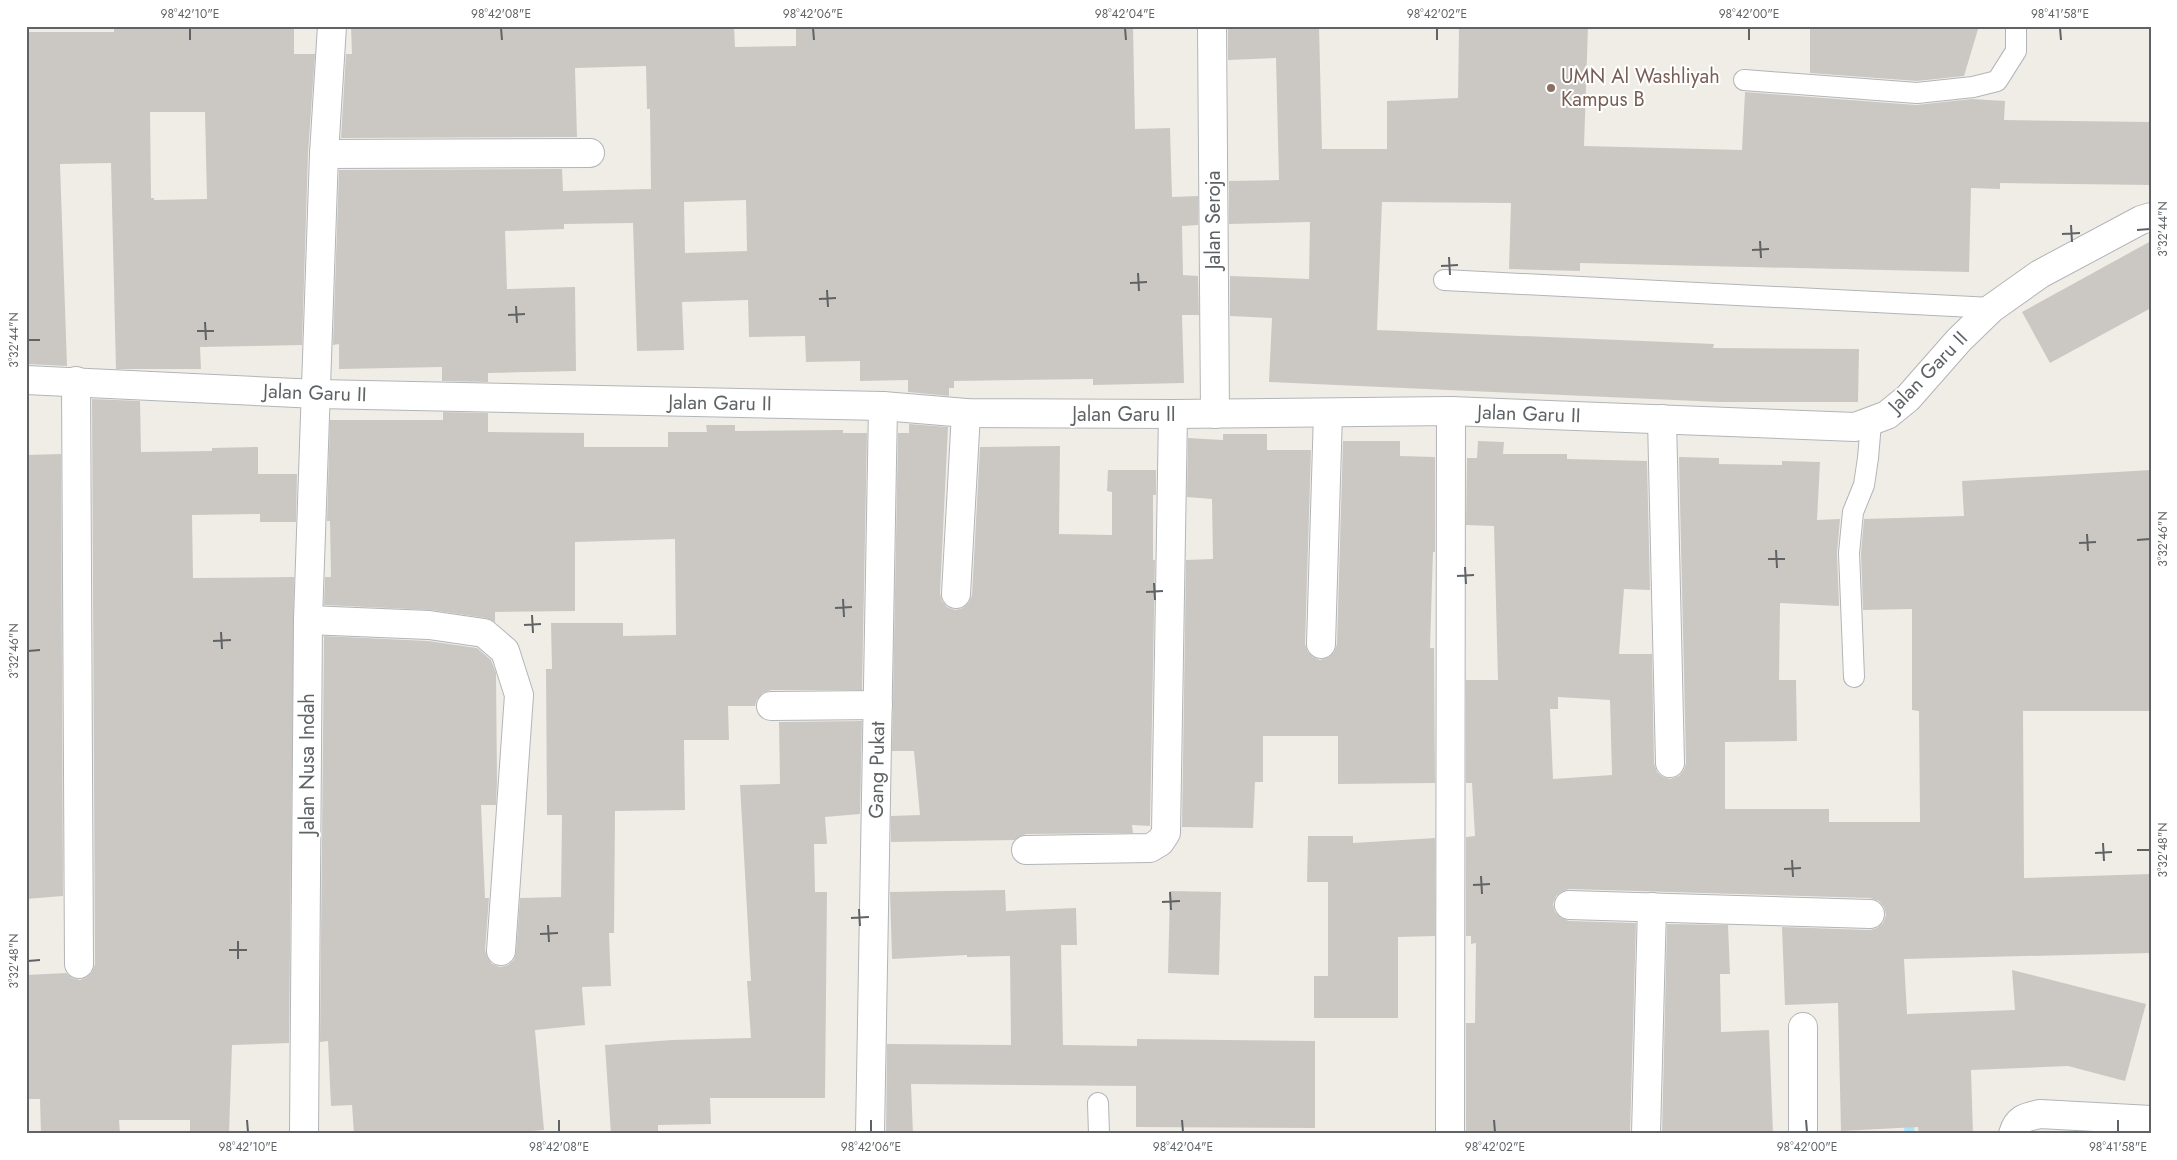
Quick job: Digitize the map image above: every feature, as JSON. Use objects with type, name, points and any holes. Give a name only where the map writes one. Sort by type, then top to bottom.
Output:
[{"type":"street","name":"Jalan Nusa Indah","points":[[304,1134],[308,620],[324,154],[332,26]]},
{"type":"street","name":"Jalan Seroja","points":[[1212,26],[1215,414]]},
{"type":"street","points":[[324,154],[590,153]]},
{"type":"street","name":"Jalan Garu II","points":[[26,380],[76,380],[317,394],[883,406],[966,413],[1215,414],[1451,411],[1855,427],[1871,423],[1887,415],[1908,398],[1959,340],[1992,308],[2040,274],[2151,217]]},
{"type":"street","points":[[76,380],[79,964]]},
{"type":"street","name":"Gang Pukat","points":[[870,1134],[883,406]]},
{"type":"street","points":[[1450,1134],[1451,411]]},
{"type":"street","points":[[956,594],[966,413]]},
{"type":"street","points":[[1321,644],[1328,413]]},
{"type":"street","points":[[1026,850],[1150,848],[1160,842],[1166,833],[1173,414]]},
{"type":"street","points":[[1662,419],[1670,763]]},
{"type":"street","points":[[308,620],[429,625],[484,633],[505,651],[519,695],[501,952]]},
{"type":"street","points":[[771,706],[878,705]]},
{"type":"street","points":[[1569,905],[1870,914]]},
{"type":"street","points":[[1646,1134],[1652,907]]},
{"type":"street","points":[[1803,1027],[1803,1134]]},
{"type":"street","points":[[2013,1134],[2016,1124],[2024,1117],[2040,1114],[2151,1120]]},
{"type":"lane","points":[[1744,80],[1916,93],[1973,87],[1997,81],[2016,52],[2016,26]]},
{"type":"lane","points":[[1444,280],[1992,308]]},
{"type":"lane","points":[[1854,677],[1849,553],[1853,512],[1864,485],[1871,423]]},
{"type":"lane","points":[[1098,1103],[1100,1134]]},
{"type":"building","points":[[173,26],[294,26],[294,54],[315,54],[308,153],[302,345],[200,347],[201,369],[116,369],[111,163],[60,164],[67,366],[26,364],[26,91],[28,91],[28,32],[114,32],[114,29],[173,28]],"holes":[[[150,112],[205,112],[207,199],[154,200],[154,198],[151,198]]]},
{"type":"building","points":[[351,26],[734,26],[735,47],[796,46],[796,26],[1133,26],[1135,129],[1170,128],[1172,197],[1198,196],[1198,225],[1182,226],[1183,275],[1198,276],[1199,315],[1182,315],[1184,383],[1093,385],[1093,379],[954,381],[954,388],[949,388],[949,396],[908,392],[908,380],[860,381],[860,361],[806,362],[805,336],[749,337],[748,300],[682,302],[684,350],[637,351],[633,223],[564,224],[564,229],[505,231],[507,289],[575,287],[576,371],[488,373],[488,382],[442,381],[442,367],[339,369],[339,344],[333,345],[339,170],[562,169],[563,191],[651,189],[650,109],[647,109],[646,66],[575,68],[577,137],[341,138],[346,54],[352,54]],"holes":[[[746,200],[747,251],[685,253],[684,202]]]},
{"type":"building","points":[[1228,26],[1319,26],[1322,149],[1387,149],[1387,101],[1458,98],[1459,26],[1588,26],[1584,146],[1742,150],[1745,92],[1916,105],[1972,99],[2005,101],[2004,120],[2151,122],[2151,185],[2000,183],[2000,189],[1971,188],[1969,272],[1580,263],[1580,271],[1509,269],[1511,203],[1382,202],[1377,330],[1714,344],[1713,348],[1859,349],[1858,402],[1719,402],[1269,382],[1272,318],[1230,316],[1230,276],[1309,279],[1310,222],[1229,224],[1229,181],[1279,180],[1276,58],[1228,60]]},
{"type":"building","points":[[1810,26],[1979,26],[1964,76],[1917,81],[1810,73]]},
{"type":"building","points":[[2151,241],[2151,308],[2050,363],[2022,312]]},
{"type":"building","points":[[92,399],[140,401],[141,452],[212,451],[212,448],[258,447],[258,474],[297,474],[296,522],[260,522],[260,514],[192,515],[193,578],[294,577],[289,1043],[232,1045],[229,1134],[190,1134],[190,1120],[119,1120],[120,1134],[41,1134],[40,1099],[26,1099],[26,1010],[28,1010],[26,975],[66,973],[72,978],[80,980],[92,972],[95,964]]},
{"type":"building","points":[[443,412],[488,413],[488,432],[584,433],[584,447],[668,447],[668,432],[707,432],[706,425],[735,425],[735,431],[843,430],[843,433],[867,433],[862,690],[771,690],[763,693],[757,699],[755,706],[728,706],[729,740],[684,740],[685,810],[615,811],[614,933],[609,933],[611,986],[582,987],[585,1025],[535,1030],[544,1130],[498,1134],[354,1134],[352,1105],[331,1106],[328,1041],[320,1042],[324,636],[428,641],[477,648],[491,660],[496,673],[497,782],[496,805],[481,805],[485,898],[489,898],[485,950],[492,964],[500,967],[508,965],[514,960],[520,898],[561,897],[562,815],[547,815],[546,669],[552,669],[551,623],[623,623],[623,636],[676,635],[675,539],[575,542],[575,611],[495,612],[495,622],[486,618],[431,610],[324,605],[325,577],[331,577],[330,521],[327,521],[330,420],[443,420]]},
{"type":"building","points":[[909,424],[948,427],[940,593],[942,601],[947,607],[955,610],[963,608],[969,602],[972,595],[980,447],[1060,446],[1059,534],[1112,535],[1112,492],[1107,491],[1108,470],[1156,470],[1156,495],[1153,495],[1153,560],[1155,560],[1150,826],[1132,825],[1133,833],[1026,834],[1015,840],[891,842],[891,816],[920,815],[914,751],[892,751],[898,433],[909,433]]},
{"type":"building","points":[[1223,434],[1267,434],[1267,450],[1311,450],[1305,644],[1308,652],[1320,660],[1329,657],[1334,652],[1337,644],[1343,441],[1400,441],[1400,456],[1435,457],[1435,552],[1433,552],[1430,648],[1434,648],[1435,783],[1338,784],[1338,736],[1263,736],[1263,782],[1255,782],[1253,828],[1182,827],[1186,560],[1213,559],[1212,499],[1187,497],[1188,438],[1223,440]]},
{"type":"building","points":[[1478,441],[1504,442],[1503,454],[1567,454],[1567,459],[1647,461],[1650,590],[1624,589],[1619,654],[1652,654],[1654,763],[1657,772],[1670,779],[1679,776],[1684,770],[1686,763],[1679,457],[1719,458],[1719,464],[1782,465],[1782,461],[1820,462],[1817,520],[1840,519],[1837,553],[1839,606],[1780,603],[1779,680],[1796,680],[1797,741],[1725,742],[1725,809],[1829,809],[1829,822],[1920,822],[1919,711],[1912,710],[1912,609],[1863,610],[1861,553],[1864,519],[1964,516],[1962,481],[2151,470],[2151,711],[2023,711],[2024,878],[2151,874],[2151,953],[1904,959],[1907,1014],[2015,1010],[2012,970],[2146,1004],[2125,1081],[2068,1066],[1971,1070],[1973,1134],[1919,1134],[1918,1127],[1841,1131],[1838,1003],[1785,1005],[1782,927],[1870,930],[1877,928],[1883,923],[1886,915],[1884,907],[1879,901],[1870,898],[1569,889],[1556,896],[1553,904],[1555,912],[1561,918],[1569,921],[1636,923],[1630,1134],[1466,1132],[1466,1023],[1475,1023],[1476,943],[1471,944],[1471,936],[1466,936],[1466,837],[1475,836],[1472,783],[1466,783],[1466,680],[1498,680],[1494,526],[1466,525],[1467,458],[1477,458]],"holes":[[[1558,697],[1610,700],[1612,775],[1553,779],[1550,709],[1558,709]]]},
{"type":"building","points":[[61,454],[63,896],[26,899],[26,455]]},
{"type":"building","points":[[862,721],[860,814],[825,817],[827,844],[814,844],[815,892],[827,892],[825,1098],[710,1098],[711,1124],[658,1125],[658,1134],[611,1134],[605,1045],[672,1040],[751,1038],[747,981],[751,981],[740,785],[780,784],[779,722]]},
{"type":"building","points":[[1308,836],[1353,836],[1353,843],[1435,838],[1435,936],[1398,937],[1398,1018],[1314,1018],[1314,976],[1328,976],[1328,882],[1307,882]]},
{"type":"building","points":[[1005,890],[1006,911],[1076,908],[1077,945],[1061,945],[1063,1045],[1137,1046],[1137,1039],[1315,1041],[1315,1128],[1136,1127],[1136,1086],[911,1084],[913,1134],[886,1134],[887,1044],[1011,1045],[1010,956],[967,957],[967,955],[892,959],[890,892]]},
{"type":"building","points":[[1170,891],[1221,892],[1219,975],[1168,973]]},
{"type":"building","points":[[1667,924],[1728,925],[1730,974],[1720,974],[1721,1032],[1769,1030],[1773,1134],[1662,1134]]},
{"type":"waterway","points":[[1909,1134],[1910,1114]]},
{"type":"place","name":"UMN Al Washliyah Kampus B","points":[[1551,88]]}]
